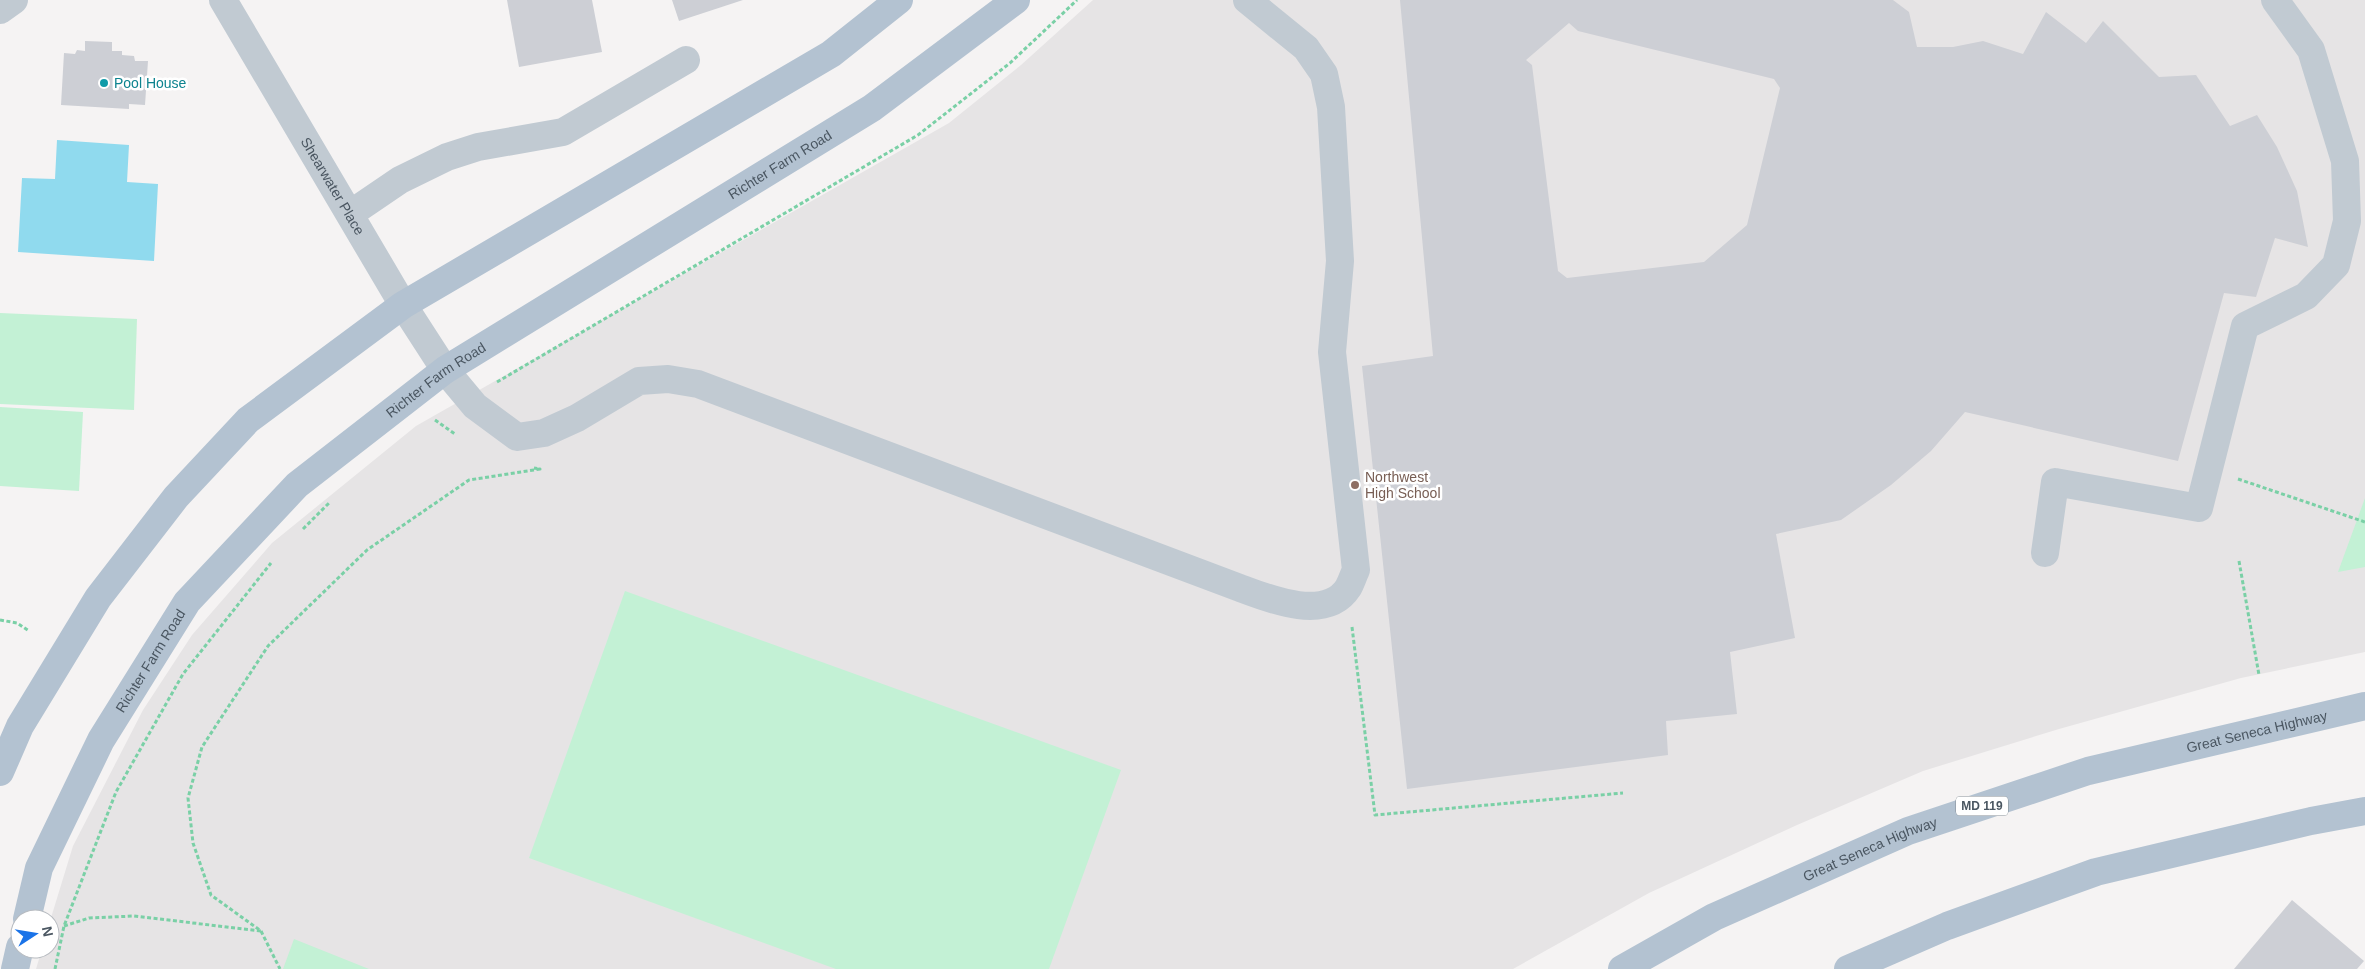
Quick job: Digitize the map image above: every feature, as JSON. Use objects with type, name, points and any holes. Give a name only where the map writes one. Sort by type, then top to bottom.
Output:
[{"type":"main road","points":[[0,772],[20,726],[98,598],[176,498],[248,420],[403,305],[831,54],[899,0]]},
{"type":"main road","name":"Richter Farm Road","points":[[29,909],[39,868],[101,740],[187,602],[297,485],[446,370],[872,108],[1016,0]]},
{"type":"main road","name":"Great Seneca Highway","points":[[1622,969],[1714,917],[1908,831],[2088,771],[2365,706]]},
{"type":"main road","points":[[1848,969],[1946,926],[2096,872],[2311,821],[2365,811]]},
{"type":"street","points":[[0,10],[14,0]]},
{"type":"street","name":"Shearwater Place","points":[[223,0],[403,305],[446,370],[475,406],[517,437],[544,433],[577,418],[639,381],[668,379],[698,384],[1272,600],[1303,606],[1331,602],[1347,589]]},
{"type":"street","points":[[1247,0],[1306,48],[1324,74],[1331,107],[1340,261],[1332,352],[1356,570],[1347,589]]},
{"type":"street","points":[[2045,553],[2055,482],[2199,508],[2245,326],[2306,296],[2336,265],[2347,221],[2344,160],[2311,50],[2275,0]]},
{"type":"street","points":[[350,214],[400,180],[446,157],[478,148],[563,132],[686,60]]},
{"type":"path","points":[[436,420],[460,438]]},
{"type":"path","points":[[280,969],[260,931],[211,895],[193,843],[188,798],[202,747],[268,646],[367,550],[469,480],[540,469],[522,467]]},
{"type":"path","points":[[2209,469],[2365,522]]},
{"type":"path","points":[[2239,561],[2259,675]]},
{"type":"path","points":[[1347,589],[1375,815],[1623,793]]},
{"type":"path","points":[[0,620],[17,623],[29,631]]},
{"type":"path","points":[[64,926],[89,918],[134,916],[260,931]]},
{"type":"shaded area","name":"Northwest High School","points":[[1093,0],[2365,0],[2365,652],[2241,678],[2059,729],[1923,771],[1797,825],[1649,893],[1513,969],[36,969],[39,959],[60,959],[60,909],[54,909],[73,846],[143,710],[192,635],[272,543],[416,426],[949,123],[1021,65]]},
{"type":"green space","points":[[0,313],[137,319],[134,410],[0,404]]},
{"type":"green space","points":[[0,407],[83,412],[79,491],[0,486]]},
{"type":"green space","points":[[2365,498],[2365,567],[2338,572]]},
{"type":"green space","points":[[625,591],[1121,770],[1049,969],[836,969],[529,858]]},
{"type":"green space","points":[[294,939],[369,969],[283,969]]},
{"type":"water","points":[[57,140],[129,145],[127,182],[158,184],[154,261],[18,252],[22,178],[55,179]]},
{"type":"building","points":[[507,0],[592,0],[602,52],[519,67]]},
{"type":"building","points":[[672,0],[743,0],[679,21]]},
{"type":"building","points":[[1400,0],[1893,0],[1909,12],[1917,47],[1953,47],[1983,41],[2023,54],[2046,12],[2086,43],[2103,21],[2159,77],[2196,75],[2230,126],[2257,115],[2277,147],[2297,191],[2308,247],[2275,238],[2256,297],[2224,293],[2178,461],[1965,412],[1931,451],[1891,485],[1841,520],[1776,534],[1795,638],[1730,652],[1737,714],[1666,721],[1668,755],[1407,789],[1362,366],[1433,356]],"holes":[[[1569,23],[1578,31],[1774,79],[1780,88],[1747,225],[1704,262],[1567,278],[1558,271],[1532,65],[1526,60]]]},
{"type":"building","name":"Pool House","points":[[85,41],[112,42],[112,51],[122,51],[122,55],[134,56],[135,61],[148,61],[145,105],[129,104],[129,109],[61,105],[64,53],[75,54],[77,50],[85,51]]},
{"type":"building","points":[[2292,900],[2364,961],[2357,969],[2234,969]]},
{"type":"place","name":"Pool House","points":[[104,83]]},
{"type":"place","name":"Northwest High School","points":[[1355,485]]}]
